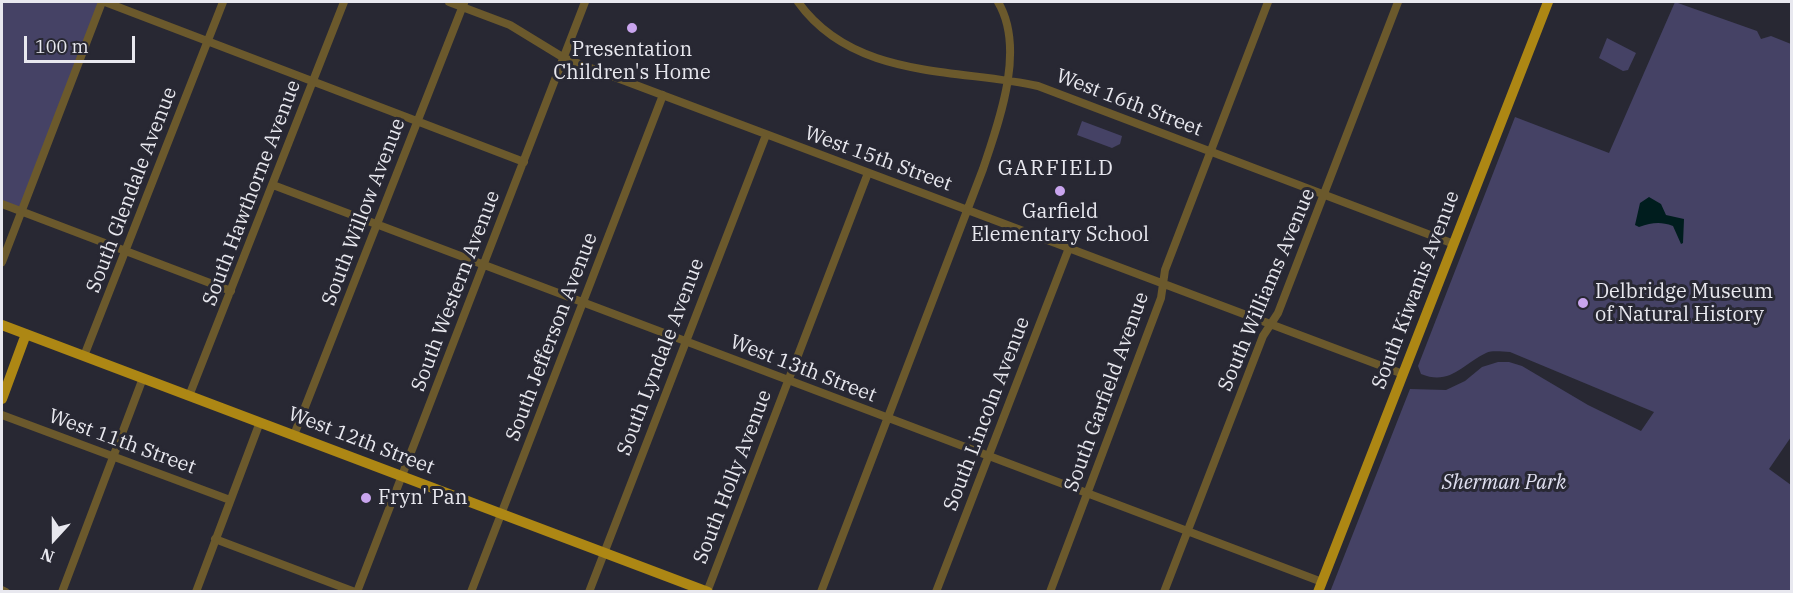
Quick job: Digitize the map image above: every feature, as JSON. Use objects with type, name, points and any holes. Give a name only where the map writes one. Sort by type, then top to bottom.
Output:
[{"type":"main road","name":"South Kiwanis Avenue","points":[[1320,587],[1548,2]]},
{"type":"main road","name":"West 12th Street","points":[[2,325],[708,591]]},
{"type":"main road","points":[[2,399],[26,334]]},
{"type":"street","points":[[2,262],[104,2],[524,162]]},
{"type":"street","name":"South Glendale Avenue","points":[[84,356],[223,2]]},
{"type":"street","name":"South Hawthorne Avenue","points":[[189,396],[344,2]]},
{"type":"street","name":"West 15th Street","points":[[449,2],[464,4],[510,25],[564,58],[1403,374]]},
{"type":"street","name":"South Western Avenue","points":[[356,591],[403,476],[585,2]]},
{"type":"street","name":"West 16th Street","points":[[798,2],[839,39],[860,51],[897,66],[1038,86],[1454,244]]},
{"type":"street","points":[[821,591],[968,210],[997,126],[1008,80],[1009,36],[998,2]]},
{"type":"street","name":"South Garfield Avenue","points":[[1050,591],[1161,298],[1165,270],[1268,2]]},
{"type":"street","name":"South Williams Avenue","points":[[1164,591],[1263,336],[1278,313],[1325,195],[1398,2]]},
{"type":"street","name":"South Willow Avenue","points":[[294,435],[464,4]]},
{"type":"street","name":"South Jefferson Avenue","points":[[471,591],[663,95]]},
{"type":"street","name":"South Lyndale Avenue","points":[[589,591],[766,135]]},
{"type":"street","name":"South Holly Avenue","points":[[708,591],[868,173]]},
{"type":"street","name":"West 13th Street","points":[[273,185],[484,267],[1187,531],[1320,587]]},
{"type":"street","points":[[2,204],[231,291]]},
{"type":"street","name":"South Lincoln Avenue","points":[[936,591],[1069,248]]},
{"type":"street","points":[[62,591],[143,378]]},
{"type":"street","name":"West 11th Street","points":[[2,415],[230,500]]},
{"type":"street","points":[[196,591],[260,422]]},
{"type":"street","points":[[216,539],[356,591]]},
{"type":"street","points":[[2,590],[6,591]]},
{"type":"green space","points":[[2,2],[102,2],[21,212],[2,204]]},
{"type":"green space","name":"Sherman Park","points":[[1675,2],[1757,31],[1761,39],[1771,36],[1791,44],[1791,437],[1769,469],[1791,485],[1791,591],[1330,592],[1410,389],[1446,390],[1465,381],[1482,367],[1498,362],[1509,362],[1522,366],[1588,405],[1641,431],[1654,412],[1510,352],[1486,353],[1448,376],[1431,377],[1421,374],[1418,366],[1515,117],[1609,153]]},
{"type":"green space","points":[[1607,38],[1636,53],[1628,70],[1623,71],[1599,58]]},
{"type":"green space","points":[[1082,121],[1122,136],[1120,144],[1112,148],[1077,135]]},
{"type":"shaded area","points":[[1649,197],[1661,204],[1666,215],[1684,219],[1683,243],[1681,244],[1673,226],[1668,224],[1660,223],[1639,227],[1635,225],[1640,203]]},
{"type":"place","name":"Presentation Children's Home","points":[[632,28]]},
{"type":"place","name":"Garfield Elementary School","points":[[1060,191]]},
{"type":"place","name":"Delbridge Museum of Natural History","points":[[1583,303]]},
{"type":"place","name":"Fryn' Pan","points":[[366,498]]},
{"type":"district","name":"GARFIELD","points":[[1056,169]]}]
